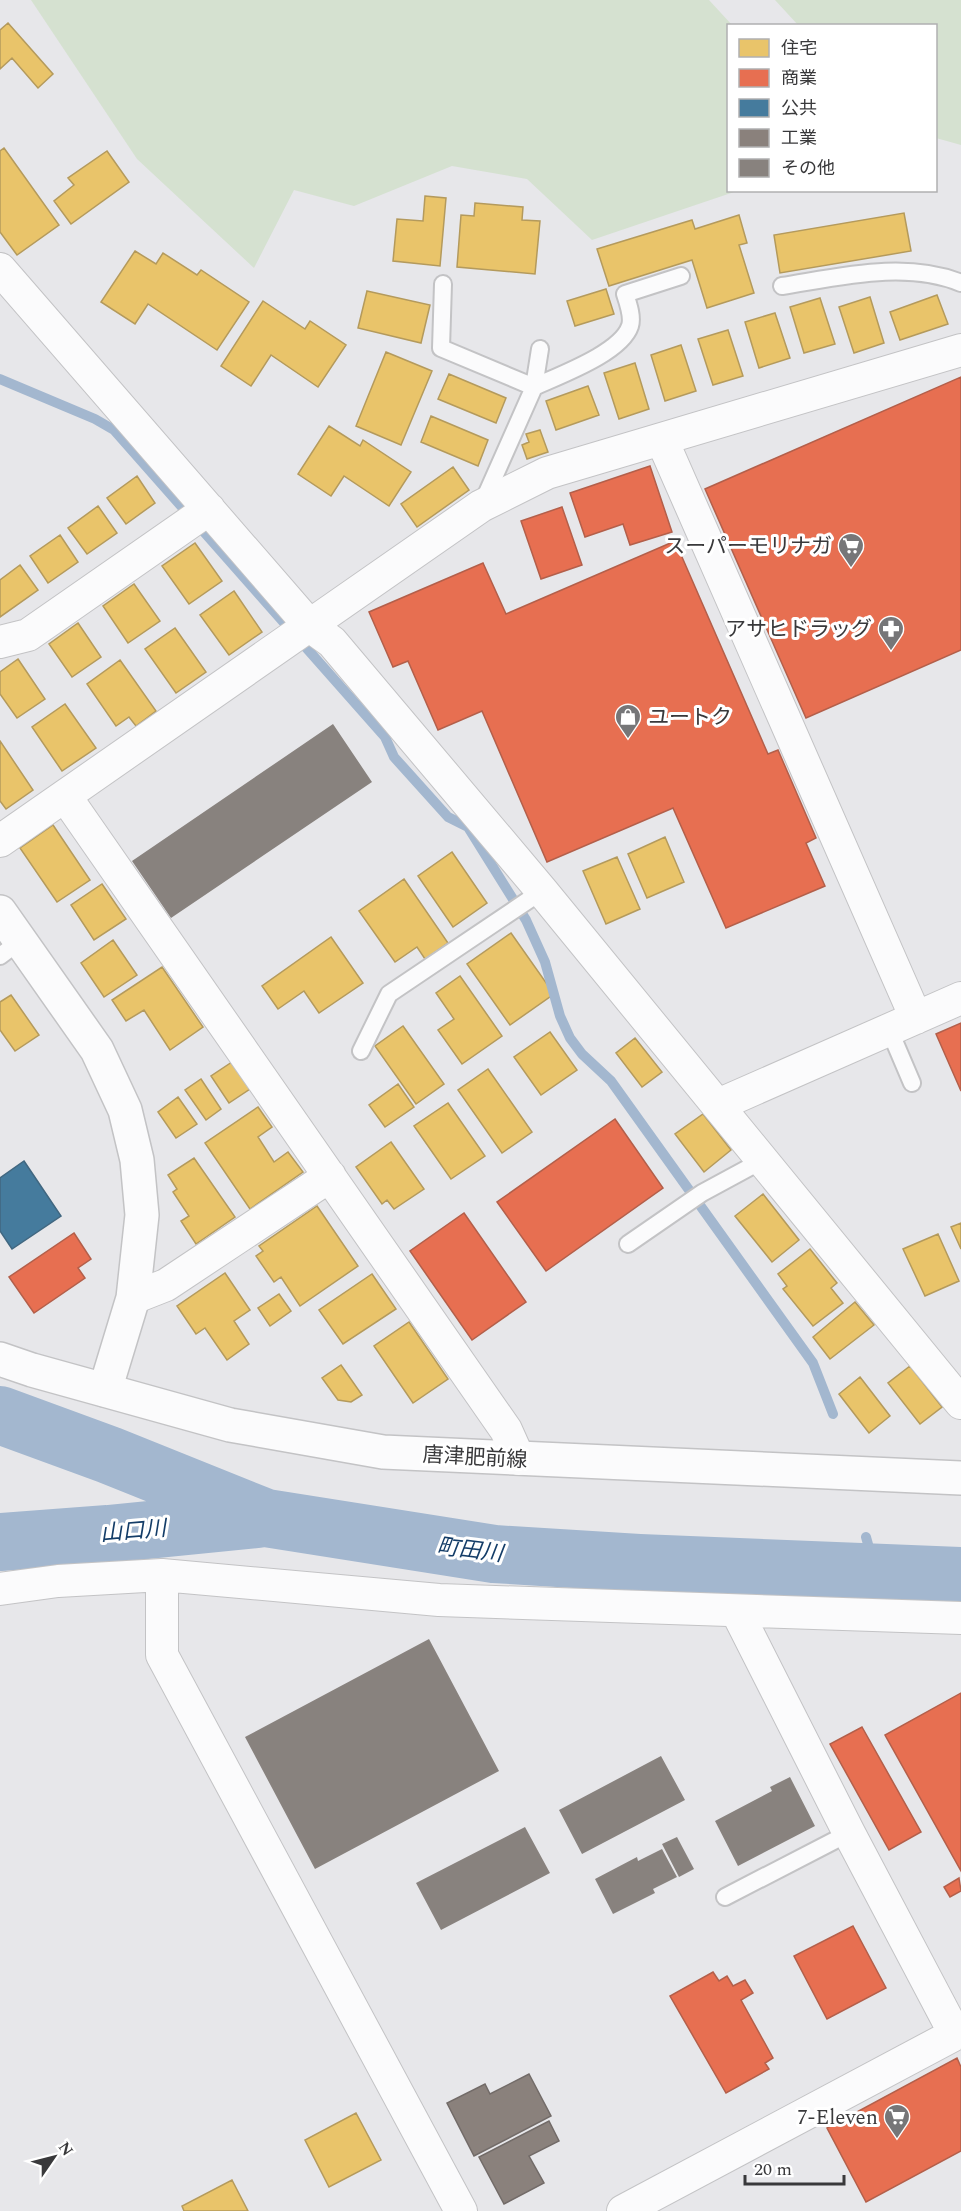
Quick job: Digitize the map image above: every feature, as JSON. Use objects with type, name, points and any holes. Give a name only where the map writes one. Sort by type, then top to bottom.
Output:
[{"type":"main road","points":[[0,912],[10,949],[98,1050],[125,1110],[137,1160],[141,1215],[133,1298],[105,1390]]},
{"type":"main road","name":"唐津肥前線","points":[[0,1359],[230,1425],[383,1452],[961,1478]]},
{"type":"street","points":[[4,280],[208,509],[299,634],[332,642],[536,895],[718,1105],[961,1403]]},
{"type":"street","points":[[0,841],[481,506],[547,473],[961,350]]},
{"type":"street","points":[[662,440],[902,1024]]},
{"type":"street","points":[[0,642],[28,635],[208,509]]},
{"type":"street","points":[[65,796],[506,1430],[519,1459]]},
{"type":"street","points":[[718,1105],[961,998]]},
{"type":"street","points":[[133,1298],[166,1286],[330,1176]]},
{"type":"street","points":[[0,1589],[58,1581],[162,1575],[439,1600],[961,1618]]},
{"type":"street","points":[[162,1575],[162,1655],[461,2211]]},
{"type":"street","points":[[623,2211],[958,2033],[849,1833],[737,1612]]},
{"type":"lane","points":[[782,286],[845,276],[894,272],[946,277],[961,283]]},
{"type":"lane","points":[[443,284],[441,348],[534,387],[609,351],[622,340],[631,324],[626,294],[681,276]]},
{"type":"lane","points":[[481,506],[534,387],[540,349]]},
{"type":"lane","points":[[361,1051],[388,994],[536,895]]},
{"type":"lane","points":[[902,1024],[912,1083]]},
{"type":"lane","points":[[628,1244],[702,1193],[763,1160]]},
{"type":"lane","points":[[725,1897],[849,1833]]},
{"type":"green space","points":[[31,0],[709,0],[731,24],[727,24],[727,192],[734,192],[592,240],[527,179],[452,166],[354,206],[294,190],[254,268],[137,159]]},
{"type":"green space","points":[[775,0],[961,0],[961,145],[937,138],[937,24],[797,24]]},
{"type":"building: 住宅","points":[[8,23],[53,74],[38,88],[12,58],[0,69],[0,30]]},
{"type":"building: 住宅","points":[[4,148],[59,225],[17,255],[0,232],[0,151]]},
{"type":"building: 住宅","points":[[107,151],[129,182],[71,224],[54,201],[74,185],[68,178]]},
{"type":"building: 住宅","points":[[425,196],[446,198],[440,266],[393,261],[397,219],[423,221]]},
{"type":"building: 住宅","points":[[475,203],[523,207],[522,220],[540,221],[535,274],[457,267],[461,215],[474,216]]},
{"type":"building: 住宅","points":[[904,213],[911,251],[780,273],[774,235]]},
{"type":"building: 住宅","points":[[739,215],[747,243],[739,245],[754,293],[707,308],[692,260],[609,286],[597,249],[692,220],[695,229]]},
{"type":"building: 住宅","points":[[135,251],[156,264],[163,253],[197,275],[201,270],[249,302],[217,350],[148,304],[135,324],[101,302]]},
{"type":"building: 住宅","points":[[606,289],[614,314],[575,326],[567,301]]},
{"type":"building: 住宅","points":[[367,291],[430,305],[421,343],[358,328]]},
{"type":"building: 住宅","points":[[937,295],[948,324],[900,340],[890,312]]},
{"type":"building: 住宅","points":[[870,297],[884,343],[854,353],[839,307]]},
{"type":"building: 住宅","points":[[820,298],[835,344],[804,353],[790,307]]},
{"type":"building: 住宅","points":[[263,301],[305,329],[310,321],[346,345],[318,387],[271,355],[251,386],[221,366]]},
{"type":"building: 住宅","points":[[775,313],[790,358],[759,368],[745,322]]},
{"type":"building: 住宅","points":[[728,330],[743,376],[713,385],[698,339]]},
{"type":"building: 住宅","points":[[681,345],[696,391],[665,401],[651,355]]},
{"type":"building: 住宅","points":[[386,352],[432,371],[401,445],[356,426]]},
{"type":"building: 住宅","points":[[635,363],[649,409],[619,419],[604,373]]},
{"type":"building: 住宅","points":[[449,374],[506,398],[496,423],[438,399]]},
{"type":"building: 住宅","points":[[588,386],[599,415],[556,430],[546,401]]},
{"type":"building: 住宅","points":[[431,416],[488,440],[478,466],[421,442]]},
{"type":"building: 住宅","points":[[329,426],[360,446],[363,440],[411,472],[389,506],[344,476],[331,496],[298,474]]},
{"type":"building: 住宅","points":[[540,430],[548,452],[527,459],[522,445],[529,442],[526,434]]},
{"type":"building: 住宅","points":[[453,467],[469,490],[417,527],[401,504]]},
{"type":"building: 住宅","points":[[137,476],[155,503],[126,524],[107,498]]},
{"type":"building: 住宅","points":[[98,506],[117,533],[87,554],[68,528]]},
{"type":"building: 住宅","points":[[60,535],[78,562],[48,583],[30,556]]},
{"type":"building: 住宅","points":[[195,543],[222,581],[189,604],[162,566]]},
{"type":"building: 住宅","points":[[20,565],[38,590],[0,617],[0,580]]},
{"type":"building: 住宅","points":[[134,584],[160,621],[128,643],[103,606]]},
{"type":"building: 住宅","points":[[234,591],[262,632],[229,655],[200,615]]},
{"type":"building: 住宅","points":[[78,623],[101,657],[72,677],[49,644]]},
{"type":"building: 住宅","points":[[175,628],[206,672],[176,693],[145,649]]},
{"type":"building: 住宅","points":[[18,659],[45,699],[17,718],[0,694],[0,672]]},
{"type":"building: 住宅","points":[[120,660],[156,711],[136,726],[129,717],[116,726],[87,684]]},
{"type":"building: 住宅","points":[[65,704],[96,748],[62,771],[32,727]]},
{"type":"building: 住宅","points":[[0,741],[33,790],[6,809],[0,801]]},
{"type":"building: 住宅","points":[[53,825],[90,880],[57,902],[20,848]]},
{"type":"building: 住宅","points":[[665,837],[684,882],[647,898],[628,854]]},
{"type":"building: 住宅","points":[[452,852],[487,903],[453,927],[418,876]]},
{"type":"building: 住宅","points":[[617,857],[640,909],[606,924],[583,871]]},
{"type":"building: 住宅","points":[[404,879],[448,943],[425,959],[417,947],[395,962],[359,911]]},
{"type":"building: 住宅","points":[[102,884],[126,919],[94,940],[71,905]]},
{"type":"building: 住宅","points":[[511,933],[554,994],[510,1025],[467,964]]},
{"type":"building: 住宅","points":[[331,937],[363,983],[319,1013],[304,991],[278,1009],[262,986]]},
{"type":"building: 住宅","points":[[113,940],[137,975],[104,997],[81,963]]},
{"type":"building: 住宅","points":[[162,967],[203,1027],[170,1050],[144,1010],[126,1021],[112,1000]]},
{"type":"building: 住宅","points":[[460,976],[502,1036],[462,1064],[438,1030],[454,1019],[436,993]]},
{"type":"building: 住宅","points":[[11,995],[39,1035],[15,1051],[0,1030],[0,1002]]},
{"type":"building: 住宅","points":[[403,1026],[444,1084],[416,1104],[375,1046]]},
{"type":"building: 住宅","points":[[550,1032],[577,1070],[541,1095],[514,1057]]},
{"type":"building: 住宅","points":[[635,1038],[662,1072],[642,1087],[616,1053]]},
{"type":"building: 住宅","points":[[232,1062],[250,1089],[229,1103],[211,1076]]},
{"type":"building: 住宅","points":[[488,1069],[532,1132],[502,1153],[458,1090]]},
{"type":"building: 住宅","points":[[201,1079],[221,1109],[206,1120],[185,1090]]},
{"type":"building: 住宅","points":[[398,1084],[414,1107],[385,1127],[369,1105]]},
{"type":"building: 住宅","points":[[178,1097],[197,1124],[176,1138],[158,1112]]},
{"type":"building: 住宅","points":[[448,1103],[485,1156],[451,1179],[414,1126]]},
{"type":"building: 住宅","points":[[258,1107],[272,1127],[258,1137],[274,1162],[288,1152],[303,1172],[250,1209],[205,1143]]},
{"type":"building: 住宅","points":[[703,1114],[731,1150],[704,1172],[675,1134]]},
{"type":"building: 住宅","points":[[391,1142],[424,1189],[394,1209],[387,1200],[382,1204],[356,1167]]},
{"type":"building: 住宅","points":[[194,1158],[235,1217],[196,1244],[181,1221],[189,1216],[173,1192],[177,1189],[168,1175]]},
{"type":"building: 住宅","points":[[763,1194],[799,1240],[772,1262],[735,1216]]},
{"type":"building: 住宅","points":[[317,1206],[358,1266],[300,1306],[281,1277],[274,1282],[256,1256],[263,1251],[259,1246]]},
{"type":"building: 住宅","points":[[961,1223],[961,1249],[951,1227]]},
{"type":"building: 住宅","points":[[938,1234],[959,1281],[925,1296],[903,1249]]},
{"type":"building: 住宅","points":[[810,1249],[837,1283],[831,1288],[843,1303],[813,1326],[783,1289],[787,1286],[778,1274]]},
{"type":"building: 住宅","points":[[225,1273],[250,1310],[234,1321],[249,1344],[227,1360],[205,1328],[196,1334],[177,1306]]},
{"type":"building: 住宅","points":[[372,1274],[396,1309],[343,1344],[319,1310]]},
{"type":"building: 住宅","points":[[279,1294],[291,1311],[270,1326],[258,1308]]},
{"type":"building: 住宅","points":[[855,1302],[874,1325],[830,1359],[813,1337]]},
{"type":"building: 住宅","points":[[409,1322],[448,1379],[413,1403],[374,1346]]},
{"type":"building: 住宅","points":[[341,1365],[362,1395],[351,1402],[338,1400],[322,1378]]},
{"type":"building: 住宅","points":[[910,1366],[942,1407],[920,1424],[888,1383]]},
{"type":"building: 住宅","points":[[860,1377],[890,1416],[869,1433],[839,1394]]},
{"type":"building: 住宅","points":[[356,2113],[381,2160],[329,2187],[305,2140]]},
{"type":"building: 住宅","points":[[232,2180],[248,2211],[184,2211],[182,2206]]},
{"type":"building: 商業","name":"スーパーモリナガ","points":[[961,377],[961,650],[806,718],[705,489]]},
{"type":"building: 商業","points":[[650,466],[672,532],[630,545],[623,524],[585,537],[570,493]]},
{"type":"building: 商業","points":[[562,507],[582,565],[541,579],[521,521]]},
{"type":"building: 商業","name":"ユートク","points":[[675,541],[768,754],[778,750],[816,838],[806,843],[825,886],[726,928],[673,808],[547,862],[482,711],[438,730],[408,661],[393,667],[369,612],[483,563],[506,614]]},
{"type":"building: 商業","points":[[961,1023],[961,1091],[936,1034]]},
{"type":"building: 商業","points":[[615,1119],[663,1188],[546,1271],[497,1202]]},
{"type":"building: 商業","points":[[464,1213],[526,1302],[472,1340],[410,1251]]},
{"type":"building: 商業","points":[[74,1233],[91,1259],[78,1268],[85,1278],[34,1313],[9,1277]]},
{"type":"building: 商業","points":[[961,1693],[961,1871],[885,1735]]},
{"type":"building: 商業","points":[[862,1727],[921,1832],[889,1850],[830,1744]]},
{"type":"building: 商業","points":[[959,1878],[961,1891],[950,1897],[944,1887]]},
{"type":"building: 商業","points":[[853,1926],[886,1988],[827,2019],[794,1956]]},
{"type":"building: 商業","points":[[713,1972],[719,1981],[727,1976],[733,1986],[745,1980],[753,1993],[741,2000],[773,2058],[765,2063],[769,2069],[726,2093],[670,1996]]},
{"type":"building: 商業","name":"7-Eleven","points":[[957,2058],[961,2067],[961,2151],[866,2202],[827,2128]]},
{"type":"building: 公共","points":[[24,1161],[61,1216],[12,1249],[0,1231],[0,1178]]},
{"type":"building: 工業","points":[[529,2074],[551,2116],[474,2156],[447,2103],[485,2084],[490,2094]]},
{"type":"building: 工業","points":[[549,2121],[559,2141],[529,2156],[544,2183],[504,2204],[479,2157]]},
{"type":"building: その他","points":[[333,724],[372,782],[171,918],[132,861]]},
{"type":"building: その他","points":[[429,1639],[499,1771],[315,1869],[245,1737]]},
{"type":"building: その他","points":[[661,1756],[685,1800],[582,1854],[559,1810]]},
{"type":"building: その他","points":[[790,1777],[815,1826],[738,1866],[715,1821],[772,1791],[770,1787]]},
{"type":"building: その他","points":[[525,1827],[550,1873],[441,1930],[416,1883]]},
{"type":"building: その他","points":[[677,1837],[694,1869],[679,1877],[662,1844]]},
{"type":"building: その他","points":[[662,1849],[677,1877],[653,1889],[655,1893],[613,1914],[595,1879],[637,1857],[638,1861]]},
{"type":"waterway","points":[[0,379],[95,419],[114,430],[385,737],[394,757],[448,817],[468,827],[526,920],[545,962],[560,1016],[570,1038],[582,1054],[611,1081],[813,1363],[833,1414]]},
{"type":"waterway","name":"町田川","points":[[0,1415],[109,1455],[266,1518],[494,1554],[639,1563],[961,1576]]},
{"type":"waterway","name":"山口川","points":[[0,1542],[258,1519]]},
{"type":"waterway","points":[[866,1537],[876,1573]]},
{"type":"place","name":"スーパーモリナガ","points":[[851,569]]},
{"type":"place","name":"アサヒドラッグ","points":[[891,652]]},
{"type":"place","name":"ユートク","points":[[628,740]]},
{"type":"place","name":"7-Eleven","points":[[897,2140]]}]
